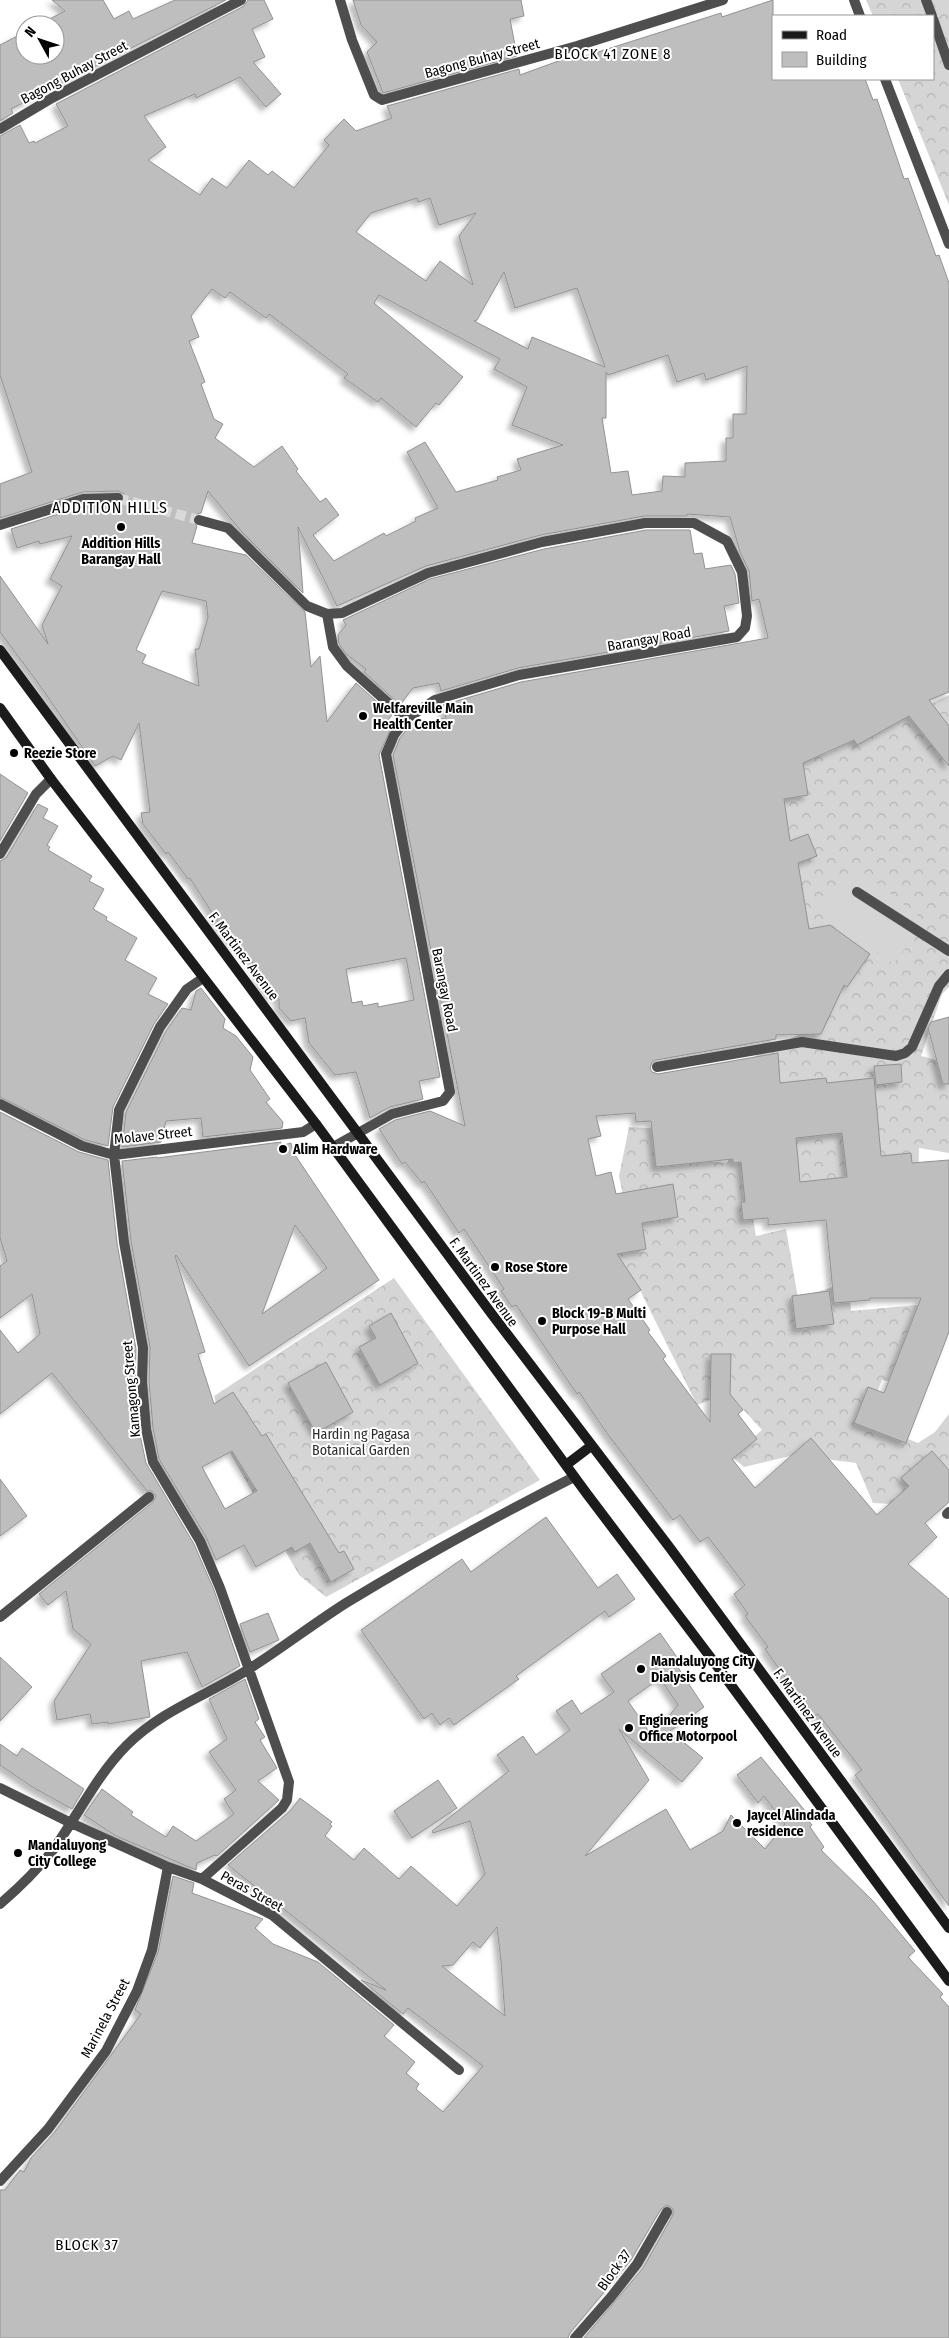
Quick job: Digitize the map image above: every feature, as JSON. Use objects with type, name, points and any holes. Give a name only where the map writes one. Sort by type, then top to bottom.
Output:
[{"type":"main road","name":"F. Martinez Avenue","points":[[0,650],[591,1446],[676,1556],[949,1928]]},
{"type":"main road","points":[[0,708],[51,780],[316,1124],[574,1476],[851,1846],[949,1981]]},
{"type":"main road","points":[[566,1464],[591,1446]]},
{"type":"street","name":"Bagong Buhay Street","points":[[0,128],[52,98],[241,0]]},
{"type":"street","name":"Bagong Buhay Street","points":[[340,0],[352,40],[374,95],[382,100],[577,46],[723,0]]},
{"type":"street","points":[[854,0],[860,15]]},
{"type":"street","points":[[926,0],[931,15]]},
{"type":"street","points":[[934,24],[949,65]]},
{"type":"street","points":[[885,80],[949,244]]},
{"type":"street","points":[[0,525],[83,499],[118,498]]},
{"type":"street","points":[[199,520],[228,528],[307,606],[327,614],[333,647],[347,666],[406,719]]},
{"type":"street","name":"Barangay Road","points":[[327,614],[342,613],[428,573],[542,542],[645,523],[694,524],[727,541],[742,572],[746,616],[745,628],[737,637],[519,675],[435,700],[406,719],[394,735],[386,754],[450,1092],[444,1101],[392,1114],[333,1147]]},
{"type":"street","points":[[0,854],[36,794],[51,780]]},
{"type":"street","points":[[857,892],[949,952]]},
{"type":"street","points":[[657,1067],[802,1042],[896,1056],[905,1053],[912,1047],[939,986],[949,974]]},
{"type":"street","name":"Kamagong Street","points":[[202,1879],[282,1808],[290,1790],[289,1782],[220,1588],[200,1541],[153,1462],[146,1429],[142,1391],[143,1348],[124,1242],[114,1155],[119,1110],[160,1026],[187,989],[203,978]]},
{"type":"street","name":"Molave Street","points":[[0,1104],[82,1146],[114,1155],[304,1132],[316,1124]]},
{"type":"street","points":[[0,1904],[26,1882],[71,1824],[103,1773],[127,1744],[163,1716],[248,1670],[345,1604],[430,1554],[574,1476]]},
{"type":"street","points":[[0,1617],[149,1497]]},
{"type":"street","name":"Peras Street","points":[[0,1788],[71,1824],[168,1867],[202,1879],[272,1915],[459,2070]]},
{"type":"street","name":"Marinela Street","points":[[0,2181],[48,2129],[106,2051],[137,1990],[152,1950],[168,1867]]},
{"type":"street","name":"Block 37","points":[[575,2338],[612,2298],[637,2264],[666,2212]]},
{"type":"green space","points":[[866,0],[949,0],[949,205],[898,80],[934,80],[934,15],[873,15]]},
{"type":"green space","points":[[949,695],[949,987],[942,994],[921,1056],[949,1063],[949,1153],[919,1148],[918,1190],[870,1157],[844,1179],[749,1195],[756,1236],[786,1229],[798,1298],[849,1282],[851,1311],[918,1305],[892,1382],[882,1380],[865,1422],[918,1443],[935,1432],[949,1414],[949,1468],[892,1504],[873,1503],[856,1463],[794,1455],[744,1467],[731,1456],[762,1430],[728,1393],[697,1405],[636,1282],[600,1253],[632,1239],[619,1176],[629,1127],[681,1130],[694,1160],[727,1163],[738,1131],[743,1062],[810,1029],[746,756],[795,749],[825,754]]},
{"type":"green space","points":[[854,865],[926,922],[893,964],[821,907]]},
{"type":"green space","name":"Hardin ng Pagasa Botanical Garden","points":[[394,1278],[540,1480],[326,1597],[299,1575],[229,1451],[214,1396]]},
{"type":"building","points":[[52,0],[103,0],[114,19],[129,11],[133,19],[175,0],[226,0],[11,109],[13,113],[0,121],[0,45],[15,37],[15,65],[65,65],[65,15],[57,15],[65,11]]},
{"type":"building","points":[[248,0],[264,0],[273,19],[252,29],[265,57],[253,62],[281,94],[266,107],[240,77],[196,98],[195,94],[144,116],[166,147],[148,160],[200,195],[212,178],[227,188],[249,160],[268,175],[272,171],[294,188],[329,145],[324,140],[344,119],[356,131],[392,118],[387,106],[519,69],[520,75],[575,55],[576,59],[721,13],[722,17],[773,0],[772,80],[865,80],[873,100],[877,99],[904,179],[908,178],[936,256],[939,255],[949,283],[949,692],[929,700],[949,726],[949,766],[909,716],[857,745],[854,740],[803,763],[808,795],[784,799],[790,841],[808,834],[817,856],[798,863],[809,929],[830,925],[870,954],[847,987],[844,985],[821,1034],[776,1035],[776,1039],[656,1060],[652,1062],[650,1068],[652,1072],[658,1074],[778,1053],[780,1083],[826,1078],[827,1083],[874,1078],[881,1156],[911,1153],[912,1163],[949,1160],[949,1332],[906,1443],[854,1423],[868,1387],[884,1393],[921,1298],[870,1298],[870,1300],[834,1303],[826,1220],[768,1225],[768,1218],[743,1220],[741,1202],[745,1202],[741,1162],[733,1163],[733,1159],[656,1167],[651,1121],[636,1122],[635,1113],[596,1116],[601,1136],[588,1139],[596,1176],[611,1172],[616,1194],[673,1184],[678,1217],[642,1223],[646,1249],[617,1254],[641,1290],[628,1299],[650,1330],[648,1332],[666,1356],[663,1359],[710,1422],[711,1354],[731,1354],[730,1394],[743,1410],[738,1414],[757,1439],[732,1459],[755,1488],[811,1438],[877,1515],[909,1486],[901,1478],[932,1451],[949,1470],[949,1502],[925,1523],[937,1537],[908,1564],[949,1599],[949,1906],[855,1775],[862,1770],[818,1714],[813,1717],[765,1649],[768,1647],[745,1616],[748,1614],[734,1594],[745,1585],[708,1537],[700,1542],[680,1515],[673,1520],[606,1432],[579,1392],[577,1394],[516,1305],[512,1307],[501,1291],[504,1289],[464,1229],[459,1233],[424,1181],[422,1183],[405,1162],[402,1164],[379,1129],[395,1120],[430,1111],[465,1126],[393,755],[400,738],[411,724],[446,718],[443,705],[521,682],[768,638],[759,599],[752,601],[749,571],[740,552],[730,517],[687,514],[687,516],[644,516],[541,535],[426,566],[337,606],[298,527],[303,593],[241,531],[208,491],[201,513],[193,518],[193,522],[197,526],[192,543],[246,555],[305,612],[311,667],[320,656],[327,722],[356,683],[392,715],[381,729],[391,728],[379,755],[440,1077],[419,1081],[423,1099],[390,1107],[370,1118],[356,1072],[335,1075],[309,1043],[305,1018],[291,1021],[279,1008],[279,999],[271,995],[262,983],[251,959],[226,935],[190,878],[188,879],[168,852],[166,854],[143,824],[141,813],[150,812],[139,723],[121,760],[113,756],[95,766],[41,687],[0,632],[0,576],[48,644],[42,625],[62,586],[50,579],[72,536],[40,544],[39,541],[17,548],[11,529],[84,506],[119,505],[125,498],[124,494],[118,491],[83,492],[0,518],[0,484],[32,472],[0,375],[0,136],[20,125],[29,143],[34,141],[35,143],[68,126],[56,104],[244,6]],"holes":[[[417,198],[418,202],[430,198],[439,225],[476,213],[459,236],[473,285],[440,261],[426,281],[356,232],[371,213]],[[504,272],[515,308],[577,288],[605,367],[532,337],[528,349],[474,321],[477,320]],[[212,289],[225,298],[230,292],[266,318],[269,314],[348,374],[344,378],[378,402],[381,398],[416,427],[436,403],[439,405],[463,377],[374,303],[379,295],[500,359],[494,369],[527,387],[512,425],[563,445],[517,459],[521,470],[497,477],[498,480],[456,492],[425,442],[407,452],[438,508],[415,518],[416,521],[386,536],[384,533],[334,561],[313,535],[339,515],[326,498],[320,502],[296,471],[298,469],[282,446],[254,467],[215,438],[223,424],[214,419],[201,384],[205,382],[189,341],[199,337],[191,316]],[[668,355],[677,382],[704,373],[706,380],[747,366],[746,414],[733,414],[733,438],[726,438],[726,461],[685,463],[685,477],[663,476],[662,491],[632,495],[628,471],[611,473],[602,418],[606,418],[606,372],[608,375]],[[162,591],[206,601],[208,617],[199,649],[195,649],[199,686],[142,663],[146,655],[136,650]],[[406,958],[414,1000],[378,1007],[378,1003],[363,1006],[362,1001],[352,1003],[346,969]],[[842,1133],[847,1177],[800,1182],[796,1138]]]},
{"type":"building","points":[[353,0],[521,0],[524,16],[510,19],[517,56],[383,93],[367,52],[377,42],[361,25]]},
{"type":"building","points":[[646,530],[690,530],[694,554],[702,553],[705,569],[731,565],[735,574],[739,603],[724,606],[729,631],[518,668],[441,691],[439,683],[413,688],[400,705],[364,672],[366,669],[346,654],[339,644],[338,635],[346,625],[343,620],[430,579],[544,549]]},
{"type":"building","points":[[0,774],[28,793],[0,841]]},
{"type":"building","points":[[38,804],[48,809],[43,818],[58,826],[47,845],[50,847],[48,850],[92,876],[89,881],[104,889],[93,909],[107,917],[106,920],[137,938],[125,960],[157,978],[148,994],[168,1004],[154,1024],[113,1107],[108,1146],[85,1140],[0,1097],[0,861],[6,858]]},
{"type":"building","points":[[201,988],[225,1019],[223,1028],[236,1036],[253,1057],[250,1070],[270,1099],[266,1102],[283,1122],[282,1128],[203,1137],[201,1118],[166,1121],[161,1142],[122,1147],[126,1112],[166,1031],[182,1008],[191,1010],[196,991]]},
{"type":"building","points":[[949,1017],[949,1084],[943,1084],[928,1028],[931,1022]]},
{"type":"building","points":[[901,1064],[902,1082],[876,1085],[874,1066]]},
{"type":"building","points":[[0,1112],[79,1152],[108,1160],[117,1243],[136,1349],[135,1382],[139,1430],[146,1463],[194,1544],[214,1590],[240,1666],[202,1687],[187,1652],[141,1661],[150,1717],[108,1724],[108,1722],[92,1724],[90,1714],[57,1720],[54,1701],[91,1644],[73,1629],[66,1591],[48,1605],[39,1594],[153,1502],[156,1496],[152,1491],[147,1491],[52,1373],[0,1414],[0,1330],[18,1353],[40,1334],[32,1294],[0,1318],[0,1266],[7,1261],[0,1238]]},
{"type":"building","points":[[281,1142],[280,1146],[291,1143],[293,1152],[379,1280],[249,1366],[175,1256],[205,1352],[198,1354],[214,1404],[233,1392],[262,1436],[266,1434],[339,1553],[344,1551],[354,1569],[331,1582],[310,1543],[295,1552],[292,1547],[256,1567],[244,1545],[216,1560],[206,1537],[159,1459],[153,1428],[149,1382],[150,1347],[131,1241],[122,1161]],"holes":[[[295,1225],[327,1268],[262,1314]],[[232,1451],[257,1491],[225,1509],[202,1467]]]},
{"type":"building","points":[[829,1291],[834,1324],[796,1329],[792,1296]]},
{"type":"building","points":[[391,1313],[418,1363],[380,1385],[359,1347],[376,1338],[369,1326]]},
{"type":"building","points":[[326,1362],[353,1412],[316,1433],[288,1383]]},
{"type":"building","points":[[0,1479],[27,1516],[0,1536]]},
{"type":"building","points":[[546,1517],[598,1588],[617,1574],[635,1599],[609,1617],[605,1611],[516,1676],[519,1679],[454,1725],[449,1718],[440,1725],[432,1713],[424,1719],[361,1630],[462,1559],[471,1572]]},
{"type":"building","points":[[268,1613],[279,1640],[250,1652],[240,1624]]},
{"type":"building","points":[[660,1633],[681,1663],[677,1666],[704,1707],[670,1731],[703,1758],[682,1782],[619,1729],[649,1780],[585,1856],[666,1809],[690,1850],[723,1831],[731,1815],[765,1849],[785,1824],[764,1796],[758,1803],[737,1775],[761,1757],[806,1812],[803,1814],[812,1825],[810,1827],[824,1847],[821,1850],[873,1901],[915,1951],[908,1957],[943,1994],[940,1997],[949,2007],[949,2338],[584,2338],[643,2268],[673,2215],[673,2209],[667,2205],[661,2209],[631,2260],[570,2333],[568,2338],[0,2338],[0,2190],[5,2190],[20,2170],[24,2172],[31,2158],[54,2133],[141,2014],[135,2010],[158,1952],[173,1876],[194,1883],[192,1893],[263,1919],[255,1928],[273,1944],[318,1962],[394,2025],[384,2036],[415,2062],[406,2073],[419,2084],[416,2089],[443,2112],[483,2066],[408,2008],[403,2014],[361,1980],[386,1990],[228,1865],[291,1810],[300,1798],[332,1822],[330,1824],[332,1826],[325,1836],[354,1860],[364,1848],[399,1879],[411,1866],[457,1906],[485,1874],[470,1821],[433,1833],[432,1831],[509,1771],[497,1755],[523,1736],[536,1755],[570,1730],[556,1711],[572,1700],[581,1714],[614,1692],[601,1674]],"holes":[[[660,1678],[678,1705],[652,1736],[628,1701]],[[497,1927],[501,1961],[505,2016],[442,1966],[453,1965],[473,1942],[480,1948]]]},
{"type":"building","points":[[0,1657],[32,1687],[0,1721]]},
{"type":"building","points":[[245,1679],[259,1719],[255,1722],[265,1737],[260,1740],[277,1768],[258,1781],[279,1800],[217,1856],[215,1855],[197,1863],[196,1870],[116,1836],[84,1815],[102,1789],[133,1812],[131,1815],[166,1837],[173,1826],[196,1841],[234,1814],[224,1799],[236,1790],[209,1752],[227,1739],[209,1699]]},
{"type":"building","points":[[0,1744],[17,1756],[22,1748],[84,1789],[72,1809],[34,1788],[0,1765]]},
{"type":"building","points":[[438,1780],[457,1808],[412,1838],[394,1811]]},
{"type":"tunnel","points":[[118,498],[199,520]]},
{"type":"place","name":"Addition Hills Barangay Hall","points":[[121,527]]},
{"type":"place","name":"Welfareville Main Health Center","points":[[363,716]]},
{"type":"place","name":"Reezie Store","points":[[14,753]]},
{"type":"place","name":"Alim Hardware","points":[[283,1149]]},
{"type":"place","name":"Rose Store","points":[[495,1267]]},
{"type":"place","name":"Block 19-B Multi Purpose Hall","points":[[542,1321]]},
{"type":"place","name":"Mandaluyong City Dialysis Center","points":[[641,1669]]},
{"type":"place","name":"Engineering Office Motorpool","points":[[629,1728]]},
{"type":"place","name":"Jaycel Alindada residence","points":[[737,1823]]},
{"type":"place","name":"Mandaluyong City College","points":[[18,1853]]},
{"type":"district","name":"BLOCK 41 ZONE 8","points":[[613,54]]},
{"type":"district","name":"ADDITION HILLS","points":[[110,507]]},
{"type":"district","name":"BLOCK 37","points":[[87,2245]]}]
